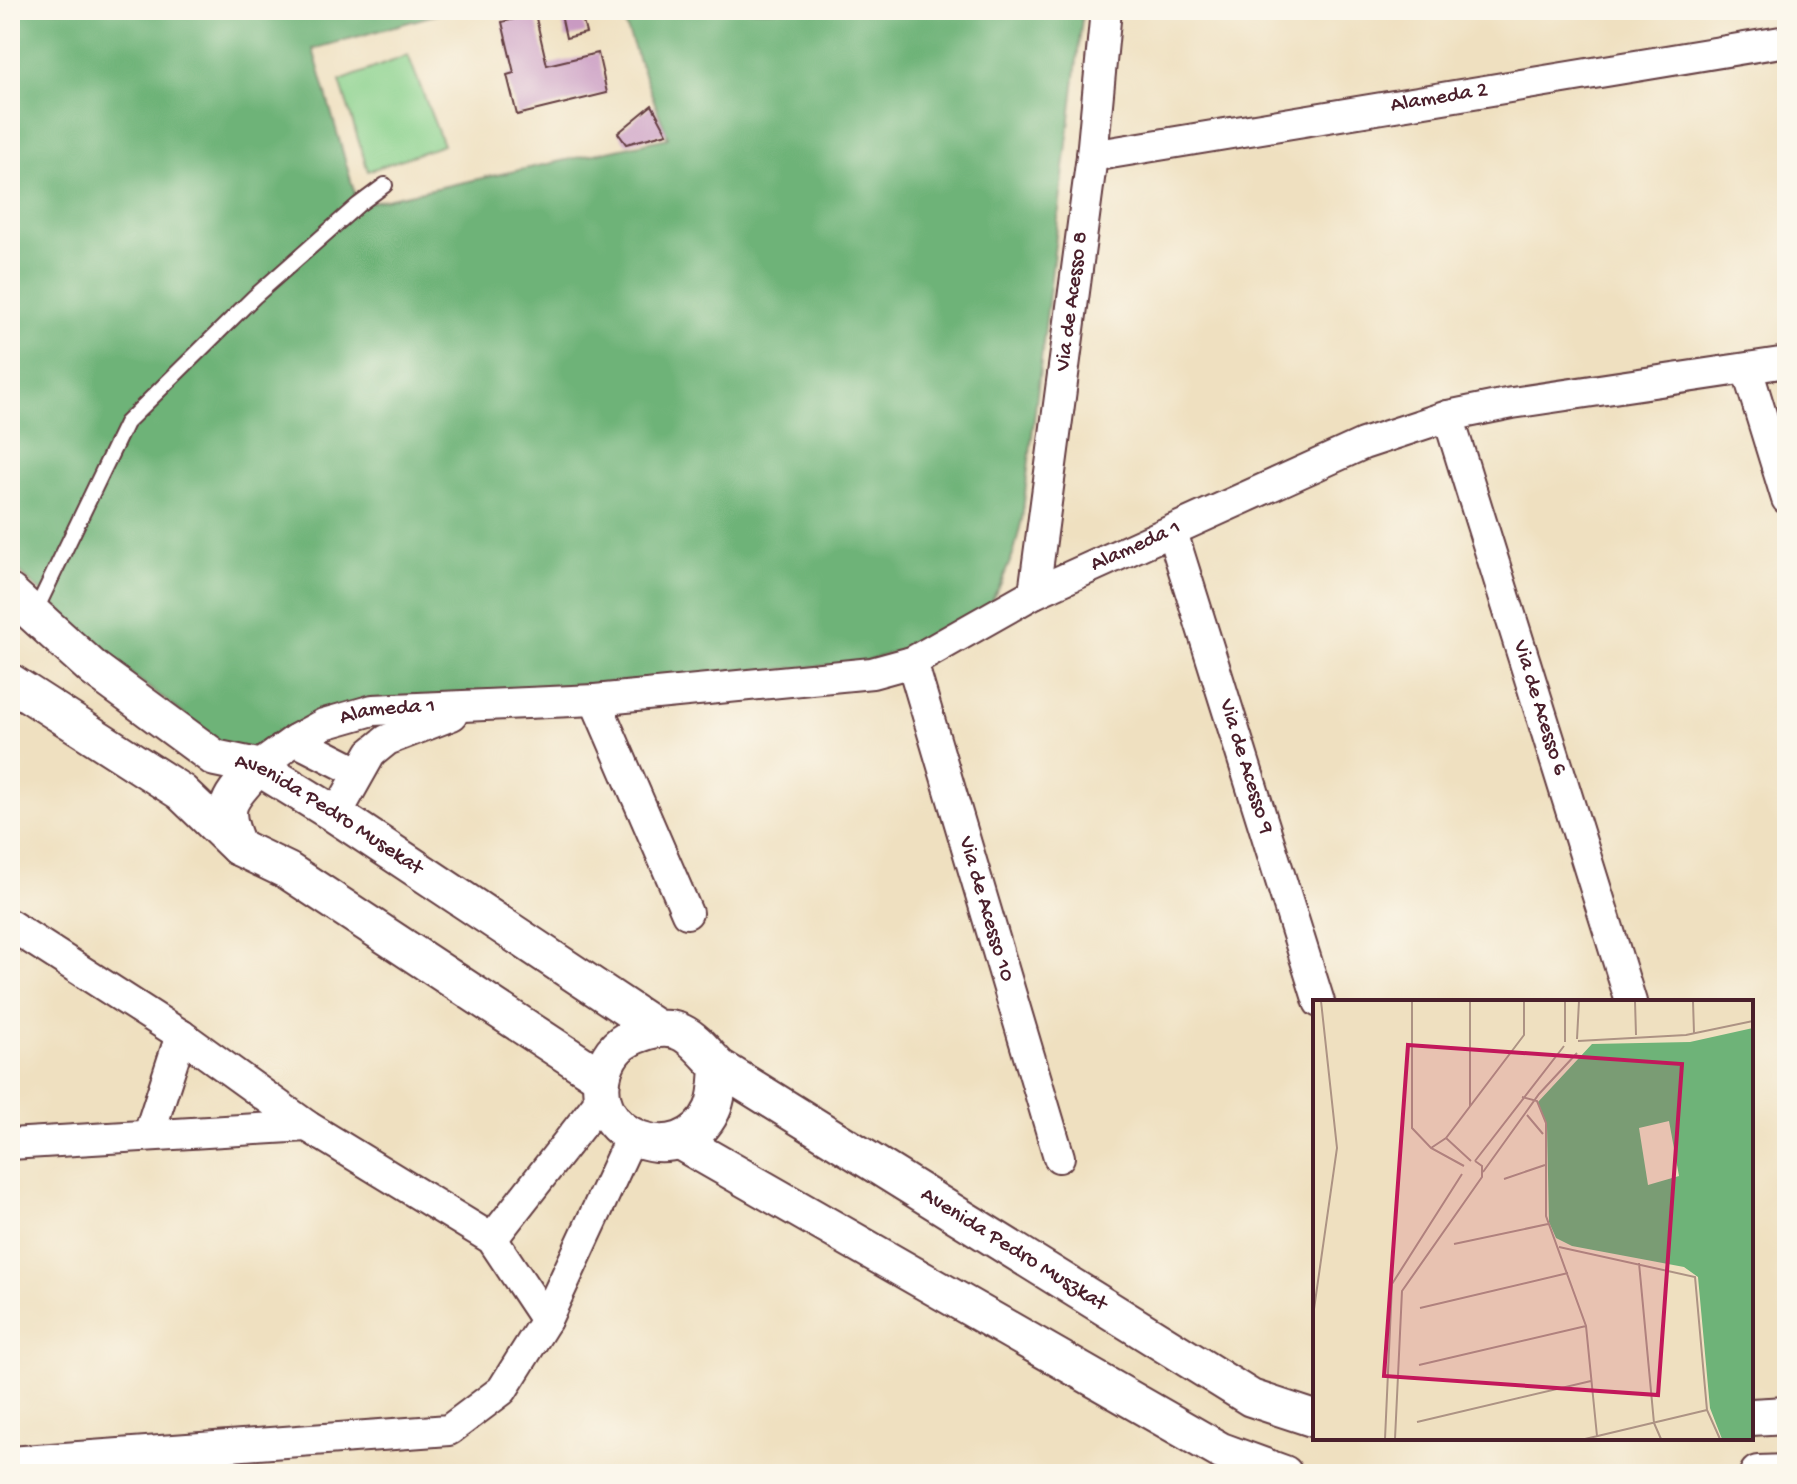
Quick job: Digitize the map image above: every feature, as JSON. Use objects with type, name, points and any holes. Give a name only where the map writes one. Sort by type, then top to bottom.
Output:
[{"type":"street","name":"Via de Acesso 8","points":[[1034,593],[1092,156],[1106,10]]},
{"type":"street","name":"Alameda 2","points":[[1092,156],[1787,41]]},
{"type":"street","name":"Alameda 1","points":[[258,767],[295,740],[324,724],[373,710],[595,700],[872,673],[912,662],[1034,593],[1363,444],[1448,416],[1512,403],[1787,362]]},
{"type":"street","points":[[1747,369],[1787,499]]},
{"type":"street","name":"Via de Acesso 6","points":[[1448,416],[1630,1000]]},
{"type":"street","name":"Via de Acesso 9","points":[[1172,532],[1318,1000]]},
{"type":"street","name":"Avenida Pedro Musekat","points":[[22,603],[94,669],[215,758],[258,767],[336,815],[656,1028]]},
{"type":"street","name":"Via de Acesso 10","points":[[912,662],[1059,1157]]},
{"type":"street","points":[[10,682],[181,792],[238,847],[288,871],[602,1088],[609,1113],[631,1137],[655,1143],[679,1141],[700,1127],[714,1107],[719,1067],[701,1045],[673,1029],[656,1028],[625,1039],[614,1050],[602,1088],[492,1239]]},
{"type":"street","points":[[595,700],[687,913]]},
{"type":"street","name":"Alameda 1","points":[[336,815],[358,772],[371,753],[387,740],[484,704]]},
{"type":"street","points":[[295,740],[358,772]]},
{"type":"street","points":[[238,847],[226,820],[232,797],[258,767]]},
{"type":"street","points":[[10,925],[181,1035],[307,1126],[492,1239],[546,1320]]},
{"type":"street","points":[[149,1134],[181,1035]]},
{"type":"street","name":"Avenida Pedro Muszkat","points":[[719,1067],[1251,1398],[1313,1418]]},
{"type":"street","points":[[10,1144],[307,1126]]},
{"type":"street","points":[[10,1462],[449,1430],[502,1390],[546,1320],[631,1137]]},
{"type":"street","points":[[679,1141],[1221,1451],[1284,1474]]},
{"type":"street","points":[[1753,1417],[1787,1415]]},
{"type":"street","points":[[1758,1474],[1787,1473]]},
{"type":"lane","points":[[22,603],[126,423],[254,297],[385,185]]},
{"type":"green space","points":[[10,10],[452,10],[313,49],[358,205],[668,138],[620,10],[1083,10],[1022,519],[1014,552],[985,612],[946,636],[860,663],[388,700],[258,758],[230,750],[114,661],[10,563]]},
{"type":"green space","points":[[408,55],[443,145],[368,171],[340,81]]},
{"type":"building","points":[[560,10],[580,10],[586,33],[566,38]]},
{"type":"building","points":[[535,14],[547,65],[598,53],[607,93],[517,115],[507,75],[514,73],[502,22]]},
{"type":"building","points":[[652,105],[667,133],[626,144],[618,133]]}]
